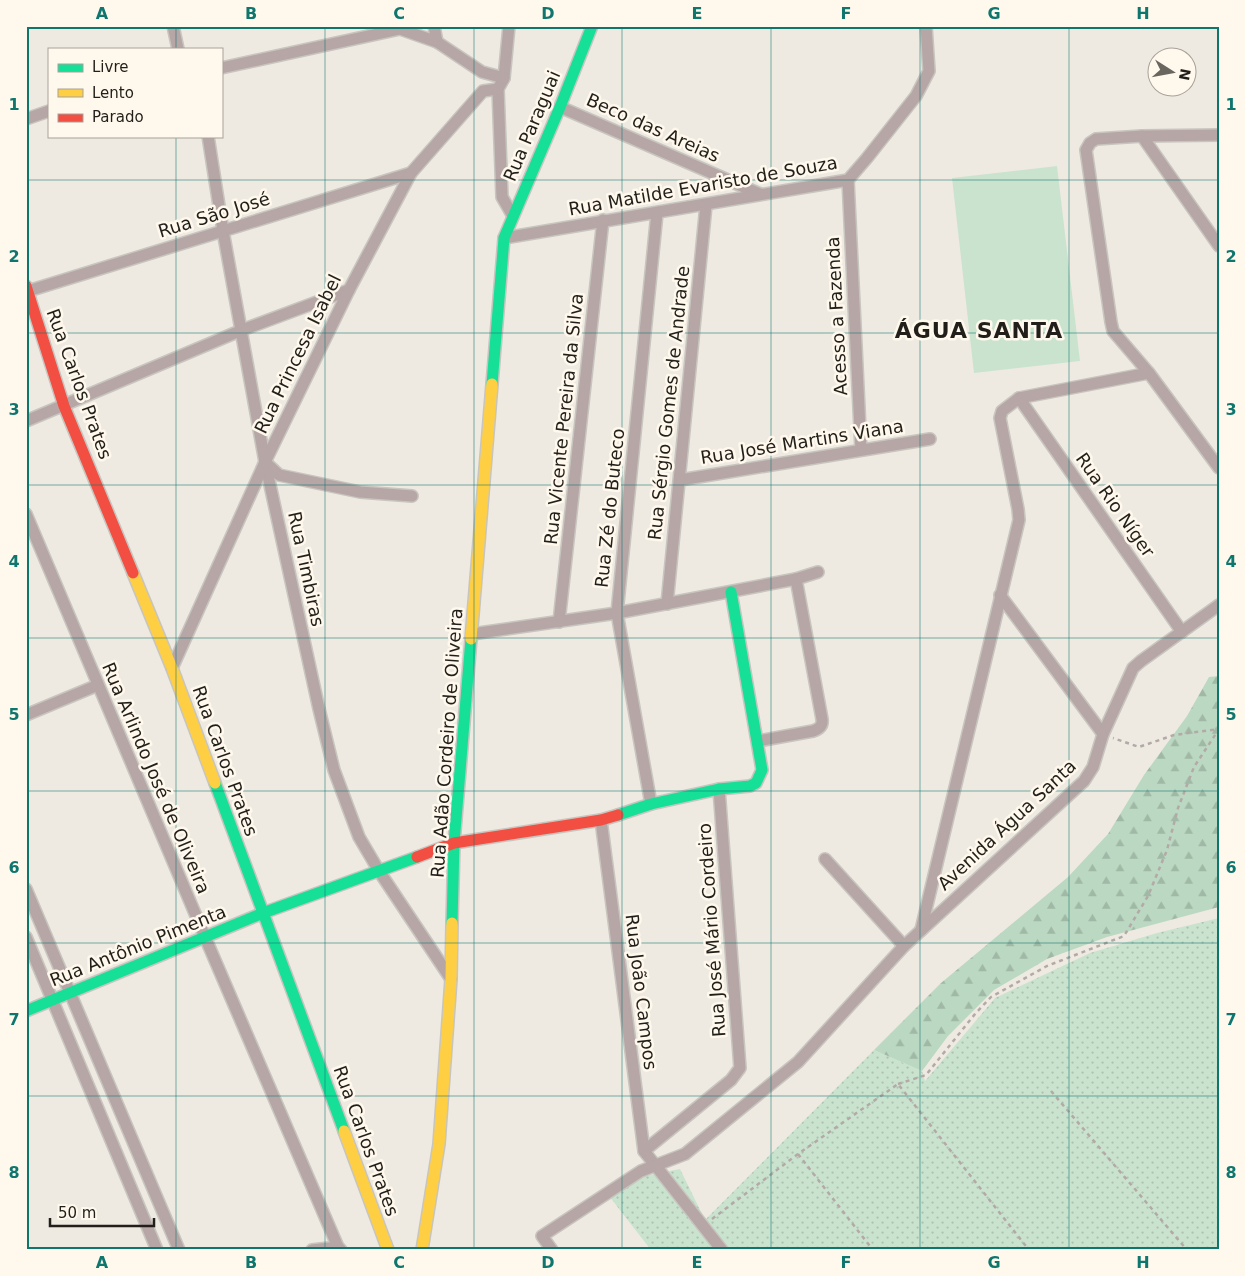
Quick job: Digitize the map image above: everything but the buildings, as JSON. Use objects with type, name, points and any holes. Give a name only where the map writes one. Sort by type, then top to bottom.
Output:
[{"type":"street","points":[[173,26],[178,48]]},
{"type":"street","points":[[434,26],[437,42]]},
{"type":"street","points":[[510,26],[504,78],[498,88],[502,198],[513,216]]},
{"type":"street","name":"Rua Paraguai","points":[[504,238],[592,26]]},
{"type":"street","name":"Rua Matilde Evaristo de Souza","points":[[504,238],[848,180],[916,96],[929,71],[926,26]]},
{"type":"street","points":[[222,68],[400,29],[437,42],[482,72],[504,78]]},
{"type":"street","name":"Rua Princesa Isabel","points":[[172,668],[265,462],[349,290],[411,172],[483,91],[498,88]]},
{"type":"street","name":"Beco das Areias","points":[[560,106],[760,194]]},
{"type":"street","points":[[26,119],[48,111]]},
{"type":"street","points":[[1219,135],[1142,136],[1096,139],[1090,143],[1086,150],[1113,331],[1149,373],[1219,468]]},
{"type":"street","points":[[1142,136],[1219,246]]},
{"type":"street","name":"Rua Timbiras","points":[[208,138],[223,231],[265,462],[334,770],[359,837],[379,872],[450,980]]},
{"type":"street","name":"Rua São José","points":[[27,288],[223,231],[411,172]]},
{"type":"street","name":"Acesso a Fazenda","points":[[848,180],[861,450]]},
{"type":"street","name":"Rua Sérgio Gomes de Andrade","points":[[667,604],[706,205]]},
{"type":"street","name":"Rua Zé do Buteco","points":[[651,804],[617,613],[657,213]]},
{"type":"street","name":"Rua Vicente Pereira da Silva","points":[[559,622],[604,220]]},
{"type":"street","name":"Rua Adão Cordeiro de Oliveira","points":[[422,1250],[439,1144],[450,980],[454,843],[504,238]]},
{"type":"street","name":"Rua Carlos Prates","points":[[27,288],[64,406],[172,668],[388,1250]]},
{"type":"street","points":[[26,421],[242,330],[349,290]]},
{"type":"street","points":[[921,930],[1019,520],[1000,418],[1002,411],[1019,398],[1149,373]]},
{"type":"street","name":"Rua Rio Níger","points":[[1019,398],[1182,632]]},
{"type":"street","name":"Rua José Martins Viana","points":[[680,480],[930,439]]},
{"type":"street","points":[[265,462],[279,475],[360,492],[412,496]]},
{"type":"street","name":"Rua Arlindo José de Oliveira","points":[[26,514],[205,937],[340,1249]]},
{"type":"street","points":[[472,634],[617,613],[796,579],[818,572]]},
{"type":"street","points":[[758,741],[813,731],[819,729],[822,725],[796,579]]},
{"type":"street","points":[[263,913],[454,843],[601,820],[651,804],[719,789],[750,786],[756,783],[762,770],[731,592]]},
{"type":"street","points":[[1000,595],[1103,734]]},
{"type":"street","name":"Avenida Água Santa","points":[[552,1250],[542,1236],[641,1171],[685,1154],[798,1062],[904,946],[1084,781],[1093,767],[1103,734],[1133,668],[1182,632],[1213,614],[1219,605]]},
{"type":"street","points":[[26,715],[98,685]]},
{"type":"street","name":"Rua José Mário Cordeiro","points":[[644,1151],[731,1080],[740,1068],[719,789]]},
{"type":"street","name":"Rua João Campos","points":[[601,820],[644,1151]]},
{"type":"street","points":[[825,859],[904,946]]},
{"type":"street","points":[[26,888],[179,1250]]},
{"type":"street","name":"Rua Antônio Pimenta","points":[[26,1011],[263,913]]},
{"type":"street","points":[[26,937],[157,1250]]},
{"type":"street","points":[[644,1151],[722,1250]]},
{"type":"street","points":[[312,1250],[340,1249]]},
{"type":"path","points":[[703,1226],[798,1154],[898,1084],[926,1075],[974,1014],[991,996],[1047,966],[1124,936],[1148,896],[1167,850],[1178,808],[1194,767],[1219,729],[1174,734],[1140,747],[1103,734]]},
{"type":"path","points":[[898,1084],[1029,1250]]},
{"type":"path","points":[[1051,1091],[1187,1250]]},
{"type":"path","points":[[798,1154],[873,1250]]},
{"type":"green space","points":[[1057,166],[1080,361],[974,373],[952,178]]},
{"type":"green space","points":[[1219,676],[1219,907],[1107,937],[1047,959],[994,990],[948,1036],[922,1071],[874,1050],[941,983],[1068,877],[1108,834],[1144,775],[1187,716],[1209,677]]},
{"type":"green space","points":[[1219,918],[1219,1250],[651,1250],[609,1196],[644,1176],[680,1169],[705,1220],[874,1050],[922,1071],[925,1081],[995,998],[1090,953],[1157,933]]},
{"type":"traffic: fast","points":[[492,384],[504,238],[592,26]]},
{"type":"traffic: fast","points":[[618,815],[651,804],[719,789],[750,786],[756,783],[762,770],[731,592]]},
{"type":"traffic: fast","points":[[452,923],[454,843],[471,639]]},
{"type":"traffic: fast","points":[[215,783],[344,1131]]},
{"type":"traffic: fast","points":[[26,1011],[263,913],[417,857]]},
{"type":"traffic: slow","points":[[471,639],[492,384]]},
{"type":"traffic: slow","points":[[133,573],[172,668],[215,783]]},
{"type":"traffic: slow","points":[[422,1250],[439,1144],[451,979],[452,923]]},
{"type":"traffic: slow","points":[[344,1131],[388,1250]]},
{"type":"traffic: jam","points":[[26,286],[64,406],[133,573]]},
{"type":"traffic: jam","points":[[417,857],[454,843],[601,820],[618,815]]},
{"type":"district","name":"ÁGUA SANTA","points":[[979,330]]}]
